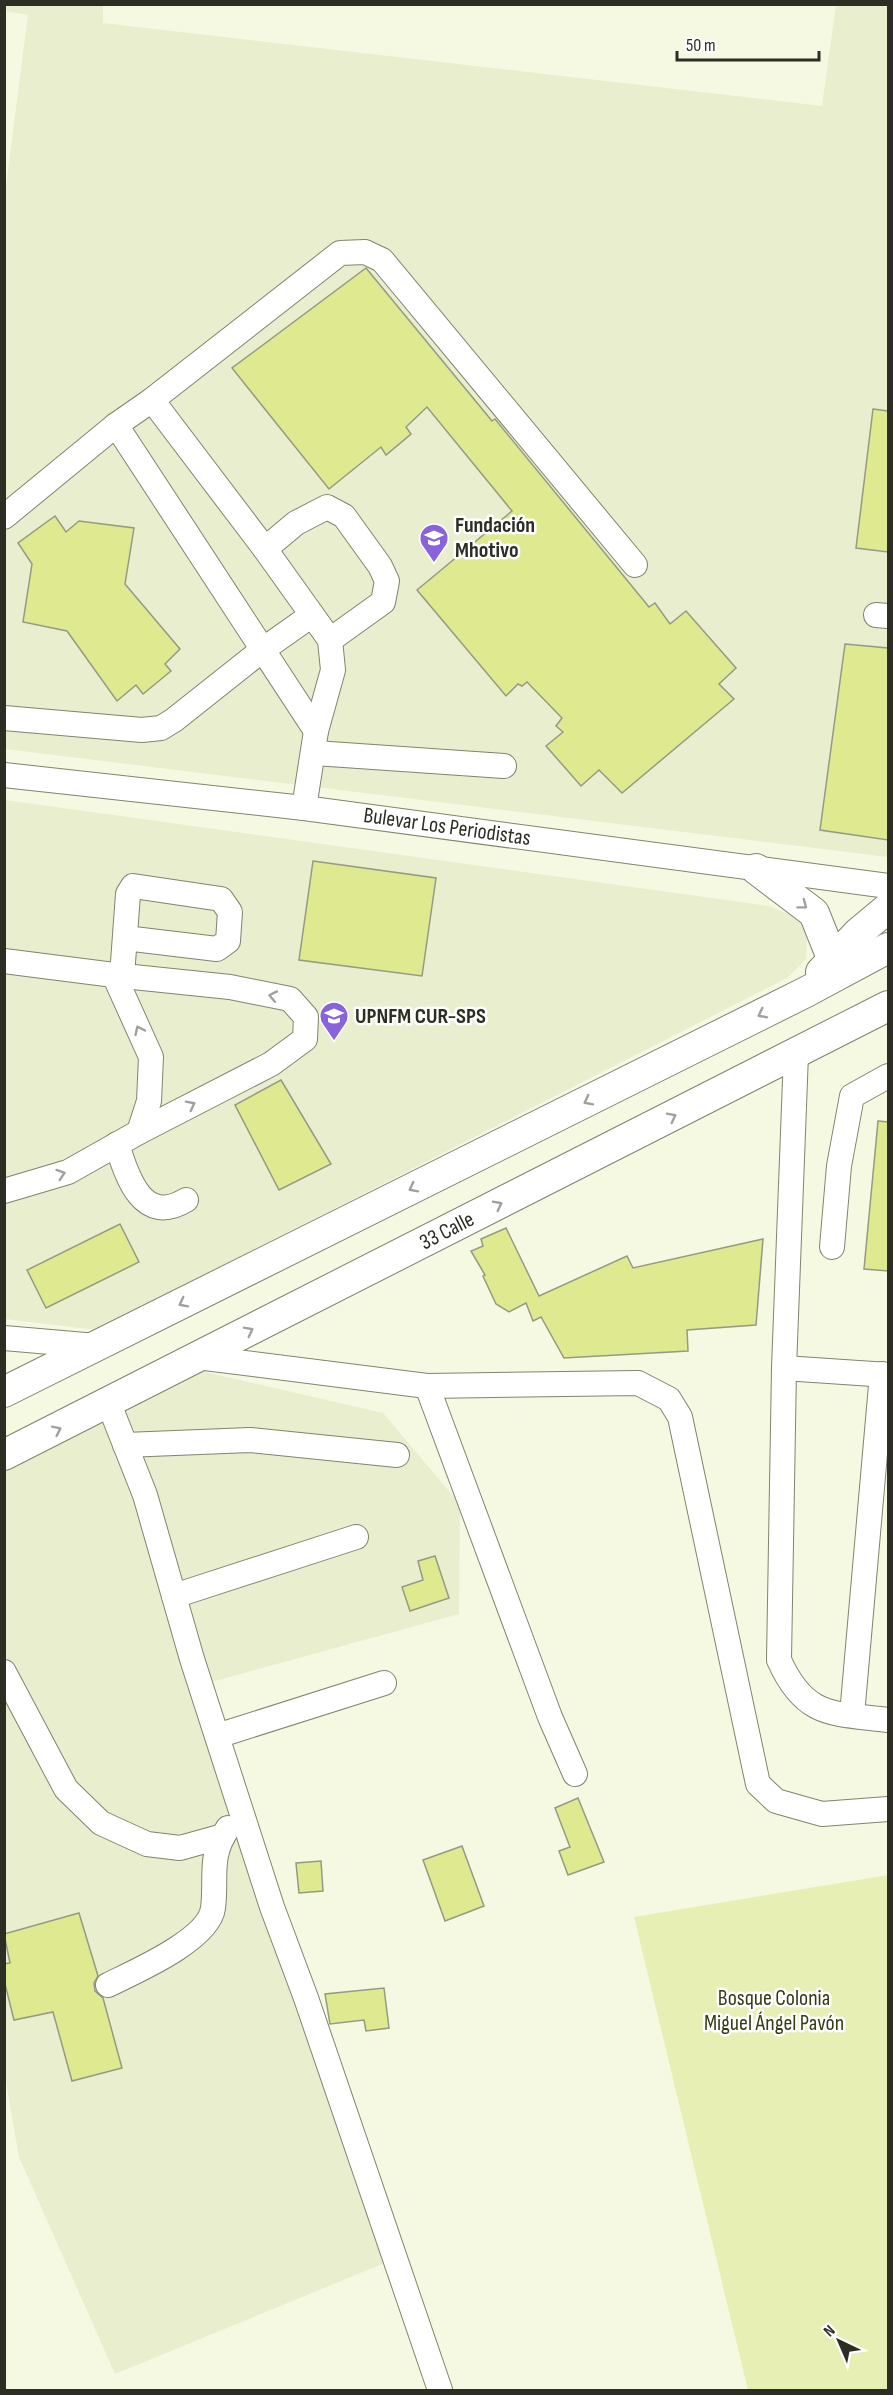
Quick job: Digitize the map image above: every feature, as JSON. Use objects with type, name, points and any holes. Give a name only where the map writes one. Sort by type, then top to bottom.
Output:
[{"type":"main road","points":[[756,869],[814,913],[832,958]]},
{"type":"main road","points":[[806,992],[832,958],[888,908]]},
{"type":"main road","points":[[4,1392],[806,992],[888,948]]},
{"type":"main road","points":[[796,1054],[817,1032],[888,993]]},
{"type":"main road","name":"33 Calle","points":[[4,1455],[109,1404],[197,1357],[888,1006]]},
{"type":"street","points":[[4,517],[116,425],[152,400],[340,253],[365,252],[382,260],[635,565]]},
{"type":"street","points":[[152,400],[265,549],[330,640],[333,670],[315,742],[304,808]]},
{"type":"street","points":[[116,425],[261,651],[315,742]]},
{"type":"street","points":[[265,549],[296,523],[327,507],[344,516],[368,547],[387,581],[383,602],[330,640]]},
{"type":"street","points":[[4,718],[142,730],[161,728],[312,615]]},
{"type":"street","points":[[315,742],[504,766]]},
{"type":"street","name":"Bulevar Los Periodistas","points":[[4,775],[304,808],[888,886]]},
{"type":"street","points":[[125,938],[118,975],[151,1057],[149,1101],[139,1132]]},
{"type":"street","points":[[4,961],[230,987],[290,999],[306,1017],[305,1039],[271,1064],[139,1132],[68,1172],[4,1191]]},
{"type":"street","points":[[796,1054],[784,1368],[779,1660],[789,1682],[805,1701],[828,1713],[888,1720]]},
{"type":"street","points":[[832,1247],[839,1166],[852,1096],[888,1076]]},
{"type":"street","points":[[117,1144],[138,1194],[154,1208],[171,1209],[186,1200]]},
{"type":"street","points":[[4,1338],[97,1346]]},
{"type":"street","points":[[197,1357],[427,1386],[638,1383],[669,1399],[680,1417],[758,1784],[776,1801],[822,1814],[888,1809]]},
{"type":"street","points":[[784,1368],[885,1375],[852,1716]]},
{"type":"street","points":[[427,1386],[550,1717],[575,1774]]},
{"type":"street","points":[[109,1404],[144,1495],[240,1812],[440,2391]]},
{"type":"street","points":[[125,1445],[250,1440],[397,1455]]},
{"type":"street","points":[[174,1596],[357,1537]]},
{"type":"street","points":[[4,1672],[66,1789],[100,1823],[147,1844],[180,1848],[223,1836]]},
{"type":"street","points":[[216,1736],[384,1683]]},
{"type":"street","points":[[108,1985],[172,1953],[204,1924],[213,1911],[214,1856],[223,1836],[240,1812]]},
{"type":"shaded area","name":"Fundación Mhotivo","points":[[5,5],[103,5],[103,23],[822,106],[836,5],[888,5],[888,857],[5,749],[4,201],[28,15],[5,11]]},
{"type":"shaded area","name":"UPNFM CUR-SPS","points":[[5,800],[769,906],[798,918],[807,938],[806,959],[787,978],[96,1330],[5,1319]]},
{"type":"shaded area","points":[[175,1365],[383,1413],[460,1504],[459,1614],[208,1683],[392,2260],[115,2374],[19,2157],[5,2077],[4,1461]]},
{"type":"green space","name":"Bosque Colonia Miguel Ángel Pavón","points":[[888,1875],[888,2390],[748,2390],[634,1917]]},
{"type":"building","points":[[366,268],[492,421],[495,419],[649,607],[655,603],[670,624],[686,611],[736,668],[719,684],[734,699],[622,793],[599,770],[581,786],[546,746],[563,732],[556,726],[562,718],[527,682],[522,686],[518,684],[506,696],[417,590],[512,511],[427,407],[406,427],[411,434],[386,455],[381,447],[329,489],[232,368]]},
{"type":"building","points":[[873,409],[888,411],[888,552],[856,548]]},
{"type":"building","points":[[55,516],[66,532],[79,521],[134,528],[125,584],[180,649],[165,664],[171,671],[143,694],[136,685],[117,701],[67,631],[23,622],[32,564],[18,543]]},
{"type":"building","points":[[845,644],[888,648],[888,840],[820,830]]},
{"type":"building","points":[[313,861],[436,878],[422,976],[299,960]]},
{"type":"building","points":[[281,1080],[331,1164],[279,1190],[235,1105]]},
{"type":"building","points":[[878,1121],[888,1122],[888,1271],[864,1269]]},
{"type":"building","points":[[120,1224],[139,1262],[46,1308],[27,1270]]},
{"type":"building","points":[[506,1228],[539,1296],[627,1256],[633,1268],[763,1239],[756,1325],[687,1330],[688,1351],[564,1358],[541,1317],[533,1321],[526,1303],[509,1312],[496,1304],[483,1276],[485,1275],[471,1251],[483,1246],[481,1239]]},
{"type":"building","points":[[435,1556],[449,1598],[410,1611],[402,1587],[423,1580],[418,1561]]},
{"type":"building","points":[[578,1798],[604,1862],[568,1875],[559,1851],[570,1847],[555,1808]]},
{"type":"building","points":[[462,1846],[484,1906],[445,1921],[423,1860]]},
{"type":"building","points":[[321,1861],[323,1891],[299,1893],[296,1863]]},
{"type":"building","points":[[79,1913],[98,1976],[94,1983],[95,1991],[103,1998],[122,2068],[72,2081],[53,2012],[14,2020],[4,1980],[4,1964],[10,1963],[4,1934]]},
{"type":"building","points":[[384,1988],[389,2028],[366,2031],[364,2020],[330,2024],[325,1994]]},
{"type":"place","name":"Fundación Mhotivo","points":[[434,564]]},
{"type":"place","name":"UPNFM CUR-SPS","points":[[334,1042]]}]
